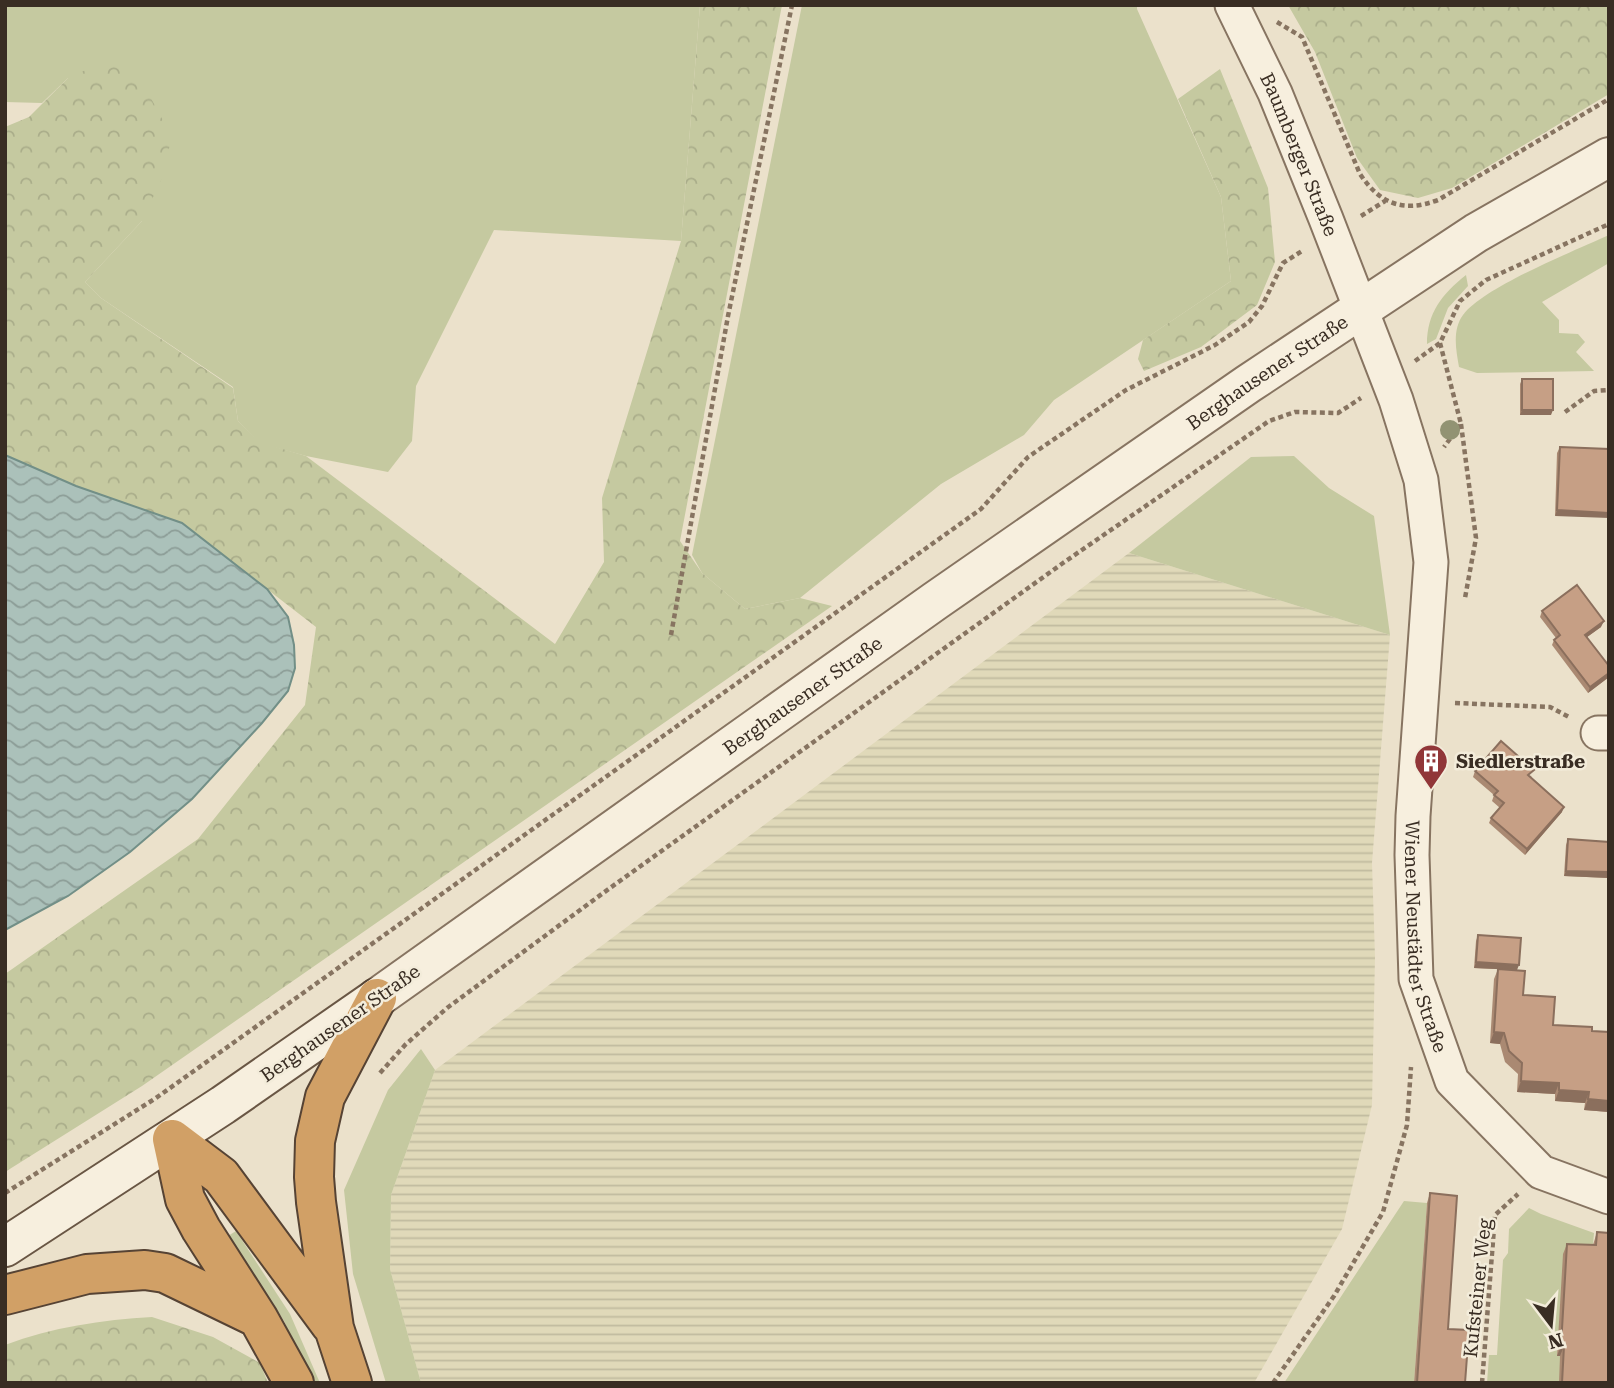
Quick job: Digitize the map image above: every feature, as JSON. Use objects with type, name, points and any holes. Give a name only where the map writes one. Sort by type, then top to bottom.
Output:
[{"type":"highway","points":[[352,1383],[334,1328],[315,1189],[315,1141],[325,1097],[377,998]]},
{"type":"highway","points":[[172,1139],[221,1176],[334,1328]]},
{"type":"highway","points":[[172,1139],[185,1199],[258,1318],[294,1383]]},
{"type":"highway","points":[[5,1295],[87,1274],[145,1270],[165,1273],[258,1318]]},
{"type":"street","name":"Baumberger Straße","points":[[1232,5],[1275,93],[1360,308]]},
{"type":"street","name":"Berghausener Straße","points":[[5,1247],[172,1139],[377,998],[935,601],[1360,308],[1476,233],[1609,157]]},
{"type":"street","name":"Wiener Neustädter Straße","points":[[1360,308],[1396,400],[1421,480],[1431,562],[1419,701],[1412,855],[1416,979],[1452,1081],[1541,1172],[1609,1197]]},
{"type":"path","points":[[671,635],[729,316],[792,5]]},
{"type":"path","points":[[1271,18],[1303,37],[1360,174],[1371,191],[1385,201],[1402,206],[1424,206],[1438,201],[1609,99]]},
{"type":"path","points":[[1464,602],[1476,538],[1461,424],[1440,343],[1460,302],[1486,280],[1609,224]]},
{"type":"path","points":[[5,1193],[156,1098],[981,509],[1028,457],[1126,390],[1215,345],[1249,322],[1262,306],[1283,263]]},
{"type":"path","points":[[1564,412],[1594,391],[1609,390]]},
{"type":"path","points":[[377,1077],[405,1045],[447,1008],[1052,571],[1246,436],[1269,421],[1296,412],[1338,413]]},
{"type":"path","points":[[1421,480],[1461,424]]},
{"type":"path","points":[[1419,701],[1550,707],[1603,733]]},
{"type":"path","points":[[1273,1383],[1334,1296],[1383,1212],[1408,1125],[1412,1059]]},
{"type":"path","name":"Kufsteiner Weg","points":[[1482,1383],[1495,1215],[1541,1172]]},
{"type":"shaded area","points":[[1129,553],[1390,635],[1372,863],[1375,957],[1372,1105],[1342,1229],[1254,1383],[421,1383],[390,1269],[391,1195],[435,1070]]},
{"type":"green space","points":[[5,5],[700,5],[681,241],[494,230],[416,386],[412,441],[388,472],[306,456],[259,443],[238,421],[233,387],[101,298],[85,282],[142,221],[68,78],[42,103],[5,102]]},
{"type":"green space","points":[[700,5],[782,5],[680,541],[702,573],[745,609],[800,598],[832,606],[142,1086],[5,1172],[5,974],[198,839],[305,705],[316,627],[182,523],[76,486],[5,455],[5,127],[29,117],[68,78],[110,59],[141,80],[172,137],[161,180],[142,221],[85,282],[101,298],[233,388],[238,421],[259,442],[306,456],[555,644],[604,562],[602,498],[681,241]]},
{"type":"green space","points":[[802,5],[1137,5],[1221,197],[1231,281],[1054,400],[1024,435],[941,484],[800,598],[745,609],[702,573],[692,555]]},
{"type":"green space","points":[[1288,5],[1609,5],[1609,94],[1452,188],[1418,198],[1380,190],[1357,158],[1315,52]]},
{"type":"green space","points":[[1220,69],[1268,188],[1275,262],[1257,305],[1201,347],[1144,371],[1138,359],[1143,340],[1231,281],[1221,197],[1178,99]]},
{"type":"green space","points":[[1609,235],[1609,263],[1542,302],[1559,320],[1559,333],[1578,334],[1585,342],[1576,352],[1594,371],[1477,373],[1459,367],[1457,327],[1463,315],[1474,304],[1531,270]]},
{"type":"green space","points":[[1466,275],[1468,286],[1448,308],[1436,339],[1427,344],[1430,323],[1438,305],[1450,289]]},
{"type":"green space","points":[[1294,456],[1329,488],[1374,516],[1390,635],[1129,553],[1251,457]]},
{"type":"green space","points":[[421,1049],[435,1070],[391,1195],[390,1269],[421,1383],[386,1383],[353,1274],[344,1190],[388,1090]]},
{"type":"green space","points":[[1404,1201],[1427,1203],[1414,1383],[1284,1383]]},
{"type":"green space","points":[[1529,1208],[1594,1233],[1592,1256],[1562,1288],[1557,1355],[1561,1356],[1560,1383],[1487,1383],[1489,1355],[1497,1355],[1503,1260],[1508,1253],[1509,1229]]},
{"type":"green space","points":[[236,1231],[290,1314],[320,1383],[313,1383],[284,1321],[228,1236]]},
{"type":"green space","points":[[152,1317],[213,1337],[260,1363],[268,1383],[5,1383],[5,1345],[77,1325]]},
{"type":"water","points":[[5,455],[76,486],[182,523],[267,589],[288,617],[294,645],[295,668],[288,691],[192,799],[130,852],[68,896],[5,930]]},
{"type":"building","points":[[1522,379],[1553,379],[1553,410],[1522,410]]},
{"type":"building","points":[[1560,447],[1609,449],[1609,513],[1557,510]]},
{"type":"building","points":[[1577,585],[1604,621],[1585,635],[1609,666],[1609,673],[1590,687],[1554,640],[1560,635],[1542,611]]},
{"type":"building","points":[[1501,741],[1534,770],[1528,775],[1564,807],[1527,849],[1491,818],[1504,803],[1494,795],[1498,791],[1475,771]]},
{"type":"building","points":[[1568,839],[1609,842],[1609,872],[1566,871]]},
{"type":"building","points":[[1478,935],[1521,938],[1519,965],[1476,962]]},
{"type":"building","points":[[1498,969],[1525,971],[1523,995],[1555,997],[1553,1025],[1592,1027],[1592,1031],[1609,1032],[1609,1101],[1588,1099],[1589,1092],[1559,1090],[1559,1083],[1521,1081],[1522,1063],[1509,1051],[1504,1033],[1494,1032]]},
{"type":"building","points":[[1430,1193],[1457,1196],[1448,1329],[1469,1330],[1465,1383],[1417,1383]]},
{"type":"building","points":[[1597,1232],[1609,1233],[1609,1383],[1562,1383],[1564,1346],[1561,1346],[1567,1244],[1596,1245]]},
{"type":"place","name":"Siedlerstraße","points":[[1431,791]]}]
